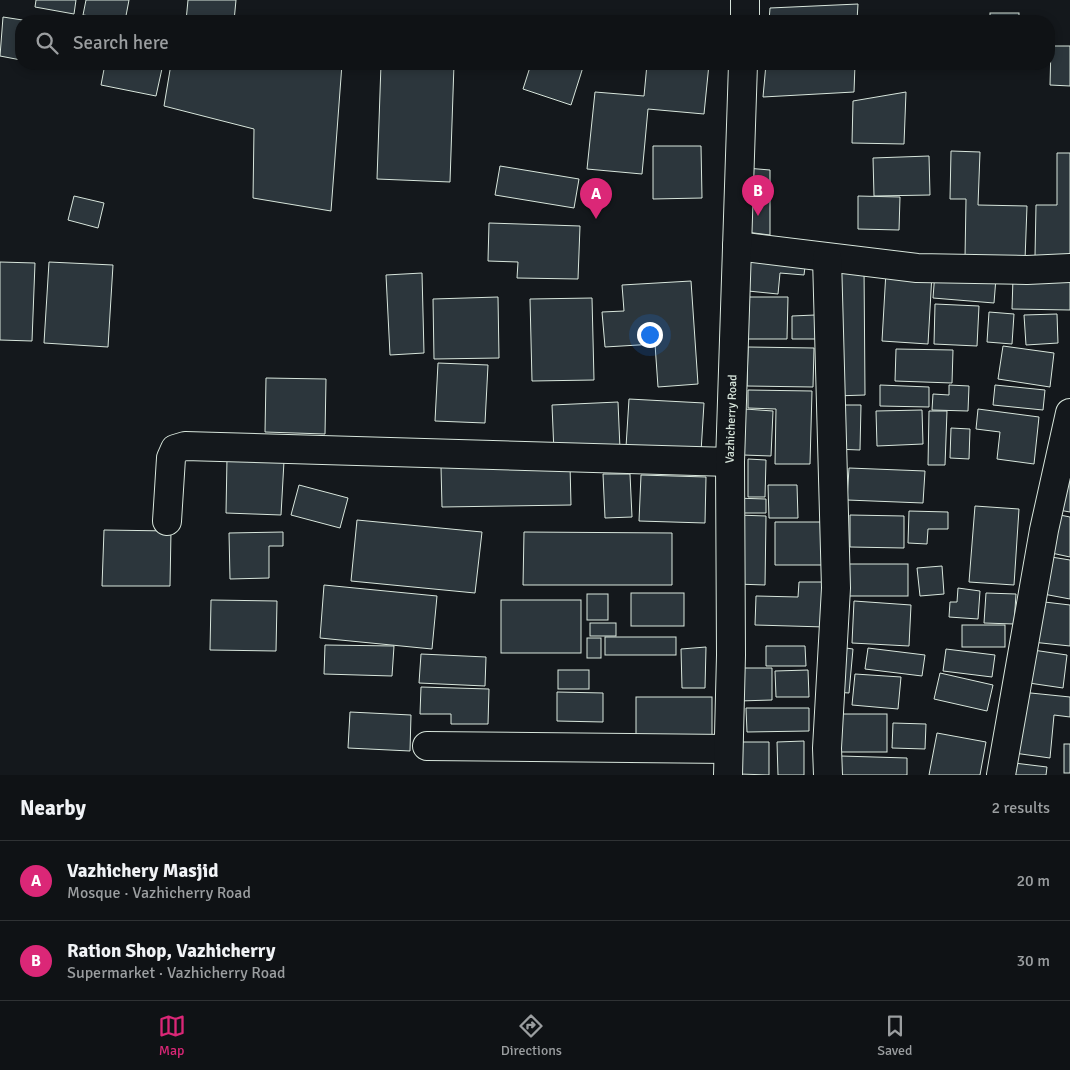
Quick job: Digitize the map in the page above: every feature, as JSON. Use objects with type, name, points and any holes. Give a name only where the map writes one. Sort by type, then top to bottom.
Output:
[{"type":"street","points":[[745,0],[745,15]]},
{"type":"street","name":"Vazhicherry Road","points":[[728,762],[731,654],[730,462],[743,70]]},
{"type":"street","points":[[737,246],[917,268],[1027,270],[1070,268]]},
{"type":"street","points":[[826,258],[836,588],[827,748],[828,775]]},
{"type":"street","points":[[1001,775],[1044,530],[1070,413]]},
{"type":"street","points":[[167,522],[171,458],[175,449],[185,446],[730,462]]},
{"type":"street","points":[[427,746],[728,762]]},
{"type":"building","points":[[36,0],[76,0],[74,14],[35,7]]},
{"type":"building","points":[[86,0],[129,0],[126,15],[83,15]]},
{"type":"building","points":[[188,0],[236,0],[235,15],[187,15]]},
{"type":"building","points":[[858,4],[857,15],[769,15],[770,8]]},
{"type":"building","points":[[990,13],[1019,13],[1019,15],[990,15]]},
{"type":"building","points":[[3,17],[15,19],[15,59],[0,56]]},
{"type":"building","points":[[1055,46],[1070,46],[1070,86],[1050,85],[1050,70],[1055,70]]},
{"type":"building","points":[[104,70],[162,70],[156,96],[101,85]]},
{"type":"building","points":[[170,70],[342,70],[331,211],[253,198],[254,129],[164,106]]},
{"type":"building","points":[[381,70],[454,70],[450,182],[377,179]]},
{"type":"building","points":[[529,70],[582,70],[571,105],[523,89]]},
{"type":"building","points":[[646,70],[708,70],[704,114],[648,109],[642,174],[587,169],[595,92],[644,96]]},
{"type":"building","points":[[765,70],[855,70],[854,92],[763,97]]},
{"type":"building","points":[[906,92],[904,144],[852,143],[853,101]]},
{"type":"building","points":[[653,146],[701,146],[702,198],[653,199]]},
{"type":"building","points":[[951,151],[980,152],[978,205],[1027,206],[1025,260],[965,258],[966,199],[950,199]]},
{"type":"building","points":[[1057,153],[1070,153],[1070,256],[1035,256],[1036,205],[1057,205]]},
{"type":"building","points":[[929,156],[930,195],[874,196],[873,158]]},
{"type":"building","points":[[500,166],[579,179],[574,208],[495,195]]},
{"type":"building","points":[[746,168],[770,170],[770,235],[746,232]]},
{"type":"building","points":[[74,196],[104,203],[98,228],[68,220]]},
{"type":"building","points":[[858,196],[900,197],[899,230],[858,229]]},
{"type":"building","points":[[489,223],[580,226],[578,279],[517,278],[518,262],[488,261]]},
{"type":"building","points":[[751,254],[806,259],[804,275],[780,273],[778,294],[748,291]]},
{"type":"building","points":[[0,262],[35,263],[32,341],[0,340]]},
{"type":"building","points":[[49,262],[113,265],[108,347],[44,343]]},
{"type":"building","points":[[832,267],[864,267],[865,395],[834,396]]},
{"type":"building","points":[[886,271],[932,274],[928,344],[882,341]]},
{"type":"building","points":[[935,272],[996,278],[994,303],[933,298]]},
{"type":"building","points":[[422,273],[424,353],[390,355],[386,275]]},
{"type":"building","points":[[1013,278],[1070,279],[1070,310],[1012,309]]},
{"type":"building","points":[[691,281],[698,384],[658,387],[655,344],[605,347],[602,312],[624,311],[622,285]]},
{"type":"building","points":[[498,297],[499,358],[434,359],[433,299]]},
{"type":"building","points":[[747,297],[788,297],[787,339],[746,339]]},
{"type":"building","points":[[592,298],[594,380],[532,381],[530,299]]},
{"type":"building","points":[[935,304],[979,306],[977,346],[934,344]]},
{"type":"building","points":[[989,312],[1014,314],[1012,344],[987,342]]},
{"type":"building","points":[[1057,314],[1058,343],[1026,345],[1024,315]]},
{"type":"building","points":[[815,315],[816,339],[792,339],[792,316]]},
{"type":"building","points":[[1003,346],[1054,353],[1050,387],[998,379]]},
{"type":"building","points":[[748,347],[814,348],[813,387],[747,386]]},
{"type":"building","points":[[896,349],[953,350],[952,383],[895,381]]},
{"type":"building","points":[[438,363],[488,365],[485,423],[435,421]]},
{"type":"building","points":[[266,378],[326,379],[325,434],[265,432]]},
{"type":"building","points":[[880,385],[929,387],[929,407],[880,406]]},
{"type":"building","points":[[949,385],[969,386],[968,411],[932,410],[933,394],[949,395]]},
{"type":"building","points":[[995,385],[1045,390],[1043,410],[993,405]]},
{"type":"building","points":[[748,390],[812,391],[810,464],[775,464],[776,409],[748,408]]},
{"type":"building","points":[[629,399],[704,403],[701,452],[626,447]]},
{"type":"building","points":[[618,402],[620,449],[554,453],[552,405]]},
{"type":"building","points":[[835,405],[861,405],[860,450],[834,449]]},
{"type":"building","points":[[745,409],[773,411],[771,456],[743,455]]},
{"type":"building","points":[[978,409],[1039,417],[1034,464],[997,459],[1000,432],[976,429]]},
{"type":"building","points":[[922,410],[923,444],[877,446],[876,411]]},
{"type":"building","points":[[929,411],[947,411],[945,465],[928,465]]},
{"type":"building","points":[[951,428],[970,429],[969,459],[950,458]]},
{"type":"building","points":[[227,458],[284,461],[281,515],[226,513]]},
{"type":"building","points":[[748,459],[766,460],[765,497],[748,497]]},
{"type":"building","points":[[570,465],[571,505],[442,507],[441,467]]},
{"type":"building","points":[[1070,466],[1070,512],[1053,509]]},
{"type":"building","points":[[849,468],[925,471],[923,503],[847,500]]},
{"type":"building","points":[[603,474],[630,474],[632,517],[605,518]]},
{"type":"building","points":[[641,475],[706,477],[705,523],[639,521]]},
{"type":"building","points":[[299,485],[348,498],[340,528],[291,515]]},
{"type":"building","points":[[768,485],[797,485],[798,518],[769,518]]},
{"type":"building","points":[[734,498],[766,499],[766,513],[734,513]]},
{"type":"building","points":[[975,506],[1019,509],[1014,585],[969,582]]},
{"type":"building","points":[[909,511],[948,512],[948,529],[928,529],[927,544],[908,543]]},
{"type":"building","points":[[1055,514],[1070,517],[1070,557],[1047,552]]},
{"type":"building","points":[[737,515],[766,516],[765,585],[736,584]]},
{"type":"building","points":[[850,515],[904,516],[904,548],[850,547]]},
{"type":"building","points":[[357,520],[482,532],[475,593],[351,581]]},
{"type":"building","points":[[775,522],[824,522],[825,565],[775,565]]},
{"type":"building","points":[[104,530],[171,531],[170,586],[102,586]]},
{"type":"building","points":[[283,532],[283,546],[269,546],[269,578],[230,579],[229,533]]},
{"type":"building","points":[[524,532],[672,533],[672,585],[523,585]]},
{"type":"building","points":[[1045,556],[1070,560],[1070,599],[1038,593]]},
{"type":"building","points":[[841,564],[908,564],[908,596],[841,596]]},
{"type":"building","points":[[942,566],[944,594],[920,596],[917,568]]},
{"type":"building","points":[[799,582],[827,582],[825,627],[755,625],[756,596],[798,597]]},
{"type":"building","points":[[324,585],[437,596],[432,649],[320,638]]},
{"type":"building","points":[[958,588],[980,591],[978,619],[949,617],[950,602],[957,602]]},
{"type":"building","points":[[631,593],[684,593],[684,626],[631,626]]},
{"type":"building","points":[[986,593],[1016,594],[1014,624],[984,623]]},
{"type":"building","points":[[587,594],[608,594],[608,620],[587,620]]},
{"type":"building","points":[[211,600],[277,601],[276,651],[210,650]]},
{"type":"building","points":[[501,600],[581,600],[581,653],[501,653]]},
{"type":"building","points":[[854,601],[911,605],[909,646],[852,643]]},
{"type":"building","points":[[1036,601],[1070,605],[1070,646],[1032,642]]},
{"type":"building","points":[[590,623],[616,623],[616,636],[590,636]]},
{"type":"building","points":[[962,625],[1005,625],[1005,647],[962,647]]},
{"type":"building","points":[[605,637],[676,637],[676,655],[605,655]]},
{"type":"building","points":[[587,638],[601,638],[601,658],[587,658]]},
{"type":"building","points":[[325,645],[394,646],[392,676],[324,674]]},
{"type":"building","points":[[766,646],[805,646],[806,666],[766,666]]},
{"type":"building","points":[[706,647],[705,688],[682,688],[681,649]]},
{"type":"building","points":[[839,647],[853,649],[849,693],[835,692]]},
{"type":"building","points":[[868,648],[925,655],[922,676],[865,669]]},
{"type":"building","points":[[946,649],[995,655],[992,677],[943,671]]},
{"type":"building","points":[[1033,650],[1067,655],[1063,688],[1029,683]]},
{"type":"building","points":[[421,654],[486,657],[485,686],[419,683]]},
{"type":"building","points":[[739,668],[772,668],[772,700],[739,701]]},
{"type":"building","points":[[558,670],[589,670],[589,689],[558,689]]},
{"type":"building","points":[[808,670],[809,697],[776,697],[775,671]]},
{"type":"building","points":[[940,673],[993,685],[987,711],[934,699]]},
{"type":"building","points":[[855,674],[901,677],[898,709],[852,705]]},
{"type":"building","points":[[421,687],[489,689],[488,724],[451,724],[451,714],[420,714]]},
{"type":"building","points":[[557,692],[603,693],[603,722],[557,721]]},
{"type":"building","points":[[1021,692],[1070,697],[1070,717],[1054,715],[1050,758],[1014,753]]},
{"type":"building","points":[[636,697],[712,697],[712,737],[636,737]]},
{"type":"building","points":[[746,708],[809,708],[809,731],[747,732]]},
{"type":"building","points":[[350,712],[411,715],[410,751],[348,748]]},
{"type":"building","points":[[837,714],[887,714],[887,752],[837,752]]},
{"type":"building","points":[[893,723],[926,724],[925,749],[892,748]]},
{"type":"building","points":[[937,733],[986,742],[980,775],[929,775]]},
{"type":"building","points":[[804,741],[804,775],[778,775],[777,742]]},
{"type":"building","points":[[739,742],[769,742],[769,775],[739,774]]},
{"type":"building","points":[[1064,744],[1070,744],[1070,773],[1064,773]]},
{"type":"building","points":[[841,756],[907,758],[907,775],[840,775]]},
{"type":"building","points":[[1006,762],[1047,767],[1046,775],[1004,775]]},
{"type":"place","name":"Ration Shop, Vazhicherry","points":[[758,216]]},
{"type":"place","name":"Vazhichery Masjid","points":[[596,219]]}]
